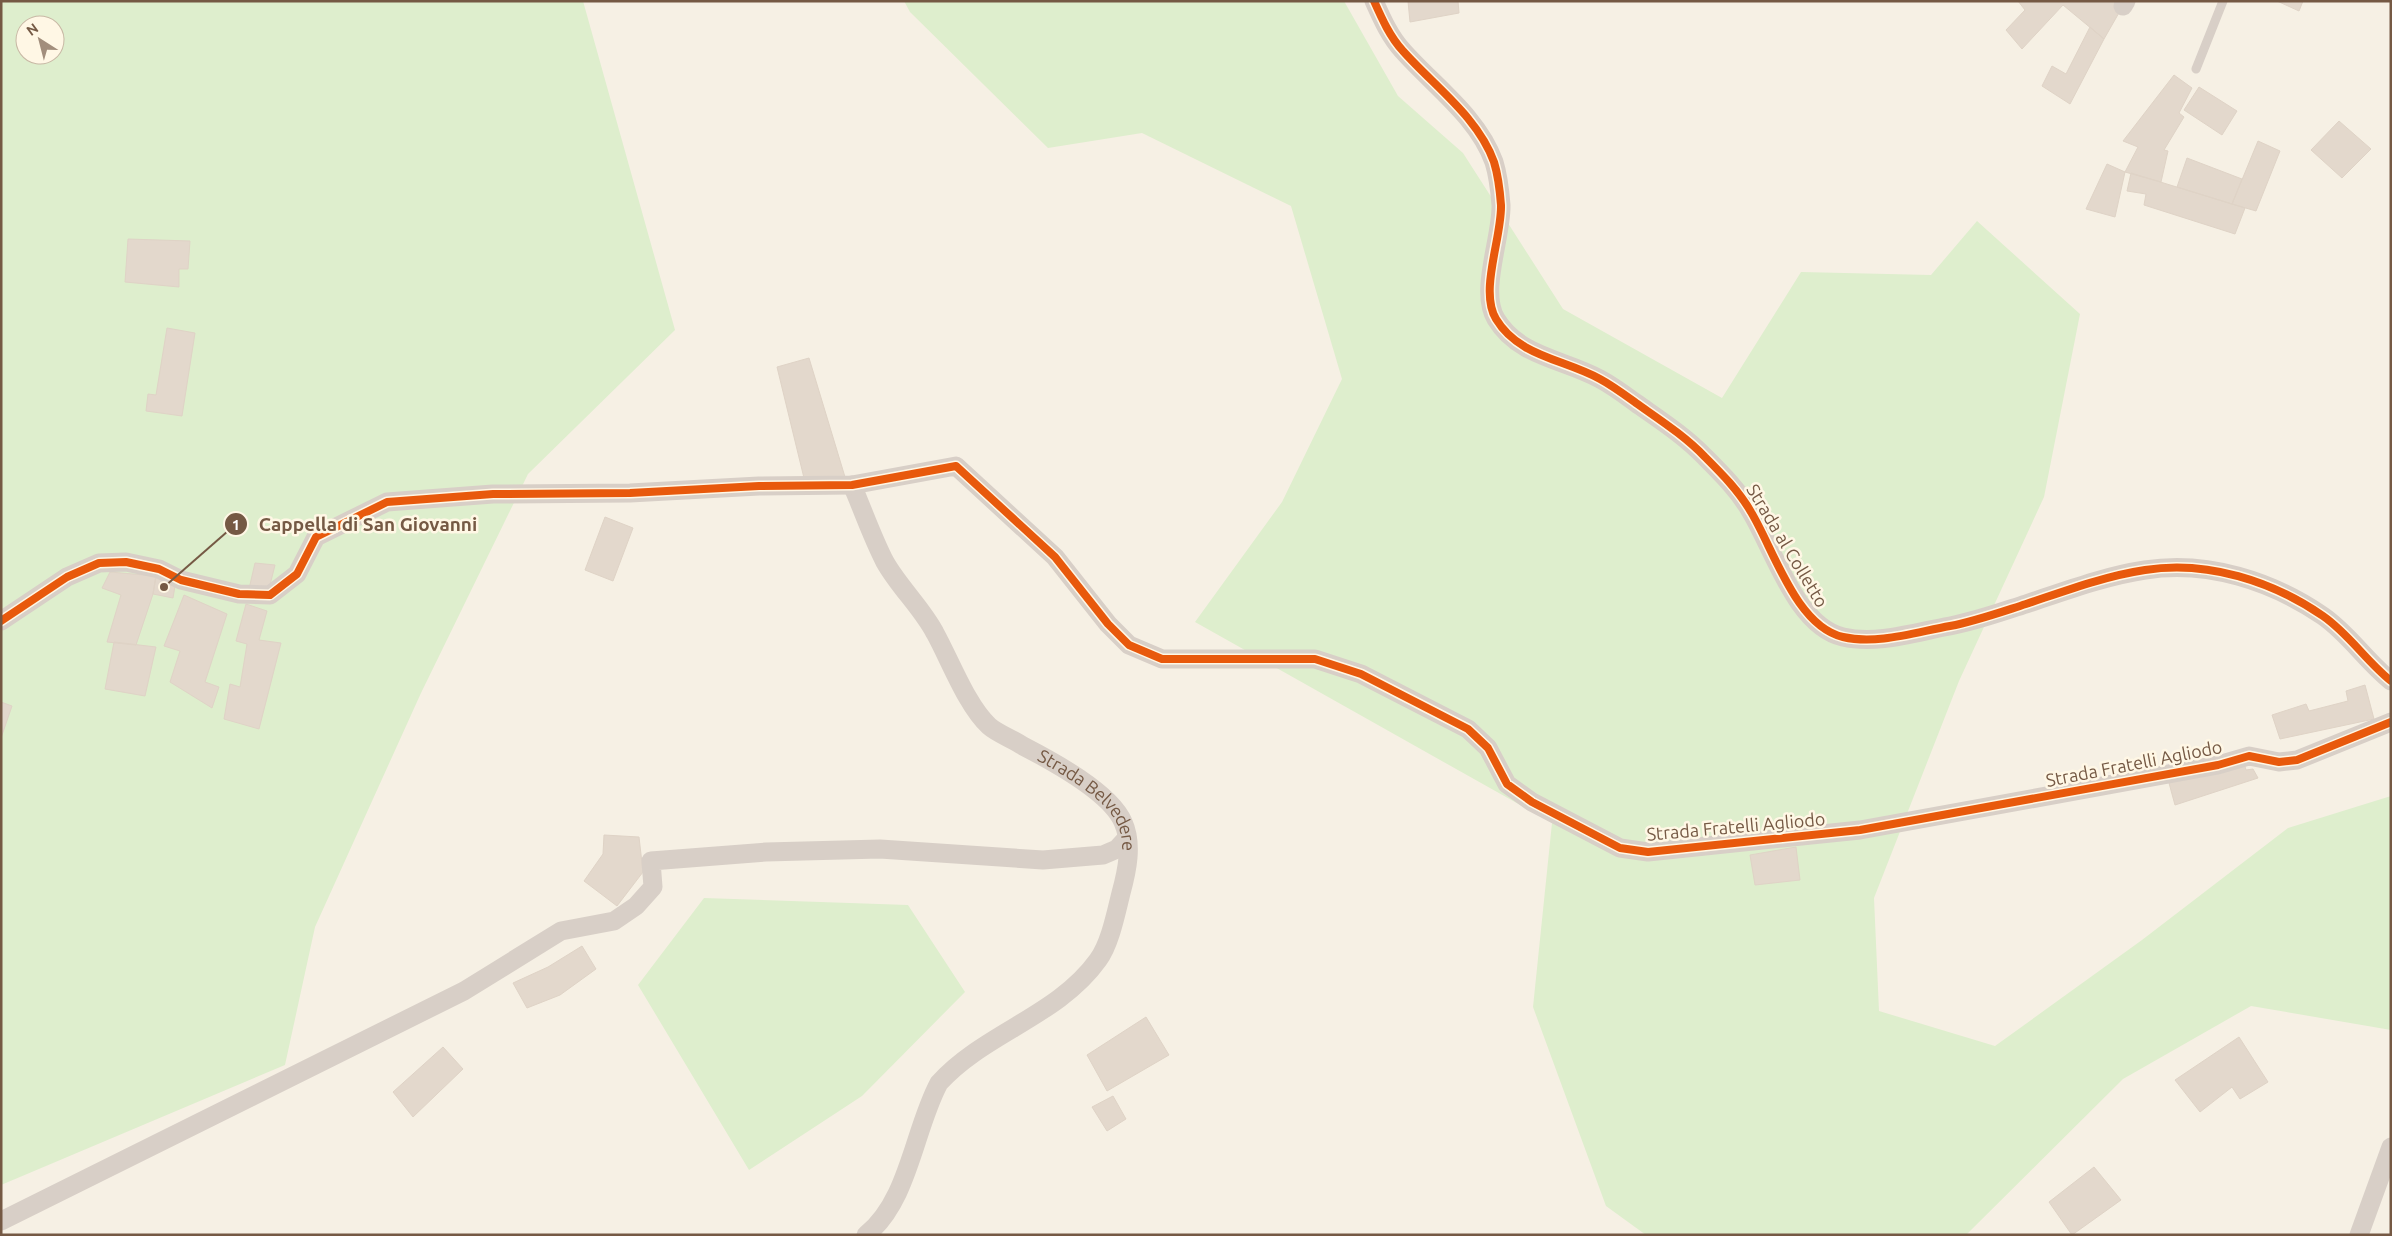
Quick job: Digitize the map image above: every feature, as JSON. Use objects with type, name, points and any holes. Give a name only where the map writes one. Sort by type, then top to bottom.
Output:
[{"type":"street","name":"Strada al Colletto","points":[[1374,1],[1387,29],[1401,49],[1481,135],[1495,165],[1501,207],[1492,273],[1490,308],[1497,321],[1513,341],[1529,351],[1566,363],[1602,380],[1693,445],[1733,486],[1751,511],[1799,603],[1815,623],[1840,636],[1862,639],[1888,638],[1964,623],[2120,575],[2147,569],[2179,567],[2210,570],[2265,585],[2294,598],[2343,632],[2366,658],[2391,681]]},
{"type":"street","name":"Strada Fratelli Agliodo","points":[[852,485],[956,466],[1055,557],[1108,624],[1129,645],[1162,659],[1315,659],[1361,674],[1468,729],[1488,748],[1507,784],[1532,802],[1620,848],[1648,852],[1860,830],[2198,769],[2249,756],[2279,762],[2297,760],[2391,722]]},
{"type":"street","points":[[1,621],[67,576],[98,562],[126,562],[160,569],[181,580],[239,594],[270,595],[297,574],[316,537],[386,502],[493,494],[630,493],[759,486],[852,485]]},
{"type":"street","name":"Strada Belvedere","points":[[852,485],[886,562],[934,631],[966,694],[989,726],[1060,766],[1103,797],[1123,822],[1127,838],[1126,876],[1114,922],[1100,958],[1083,979],[1065,994],[950,1070],[939,1083],[895,1196],[873,1229],[866,1235]]},
{"type":"street","points":[[1,1221],[464,991],[561,931],[614,921],[636,906],[653,887],[651,861],[766,852],[880,849],[1043,860],[1103,855],[1117,849],[1127,838]]},
{"type":"street","points":[[2360,1235],[2391,1147]]},
{"type":"lane","points":[[2196,70],[2222,1]]},
{"type":"green space","points":[[1,1],[583,1],[675,330],[528,474],[421,693],[315,927],[285,1065],[1,1185]]},
{"type":"green space","points":[[904,1],[1344,1],[1398,96],[1463,153],[1563,309],[1722,398],[1801,272],[1931,275],[1977,221],[2080,314],[2044,497],[1959,681],[1874,898],[1879,1011],[1995,1046],[2142,940],[2288,828],[2391,796],[2391,1030],[2251,1006],[2123,1079],[1966,1235],[1646,1235],[1606,1206],[1533,1007],[1552,823],[1195,622],[1282,502],[1342,379],[1291,206],[1142,133],[1048,148],[910,12]]},
{"type":"green space","points":[[704,898],[908,905],[965,992],[862,1096],[749,1170],[638,985]]},
{"type":"building","points":[[1408,1],[1458,1],[1459,13],[1410,22]]},
{"type":"building","points":[[2018,1],[2117,1],[2120,11],[2104,39],[2063,5],[2022,49],[2006,30],[2025,10]]},
{"type":"building","points":[[2277,1],[2303,1],[2299,11]]},
{"type":"building","points":[[2090,27],[2104,39],[2070,104],[2042,86],[2052,66],[2066,74]]},
{"type":"building","points":[[2174,75],[2192,88],[2179,113],[2184,117],[2164,150],[2168,151],[2161,182],[2125,172],[2138,147],[2123,141]]},
{"type":"building","points":[[2199,87],[2237,111],[2222,135],[2184,110]]},
{"type":"building","points":[[2339,121],[2371,149],[2342,178],[2311,150]]},
{"type":"building","points":[[2258,141],[2280,151],[2256,211],[2232,204]]},
{"type":"building","points":[[2187,158],[2242,179],[2232,204],[2177,187]]},
{"type":"building","points":[[2107,164],[2125,172],[2115,217],[2086,209]]},
{"type":"building","points":[[2131,173],[2245,208],[2235,234],[2144,205],[2146,194],[2127,191]]},
{"type":"building","points":[[128,239],[190,241],[188,269],[179,269],[179,287],[125,282]]},
{"type":"building","points":[[167,328],[195,333],[182,416],[146,411],[148,394],[156,395]]},
{"type":"building","points":[[809,358],[845,477],[804,478],[777,367]]},
{"type":"building","points":[[605,517],[633,528],[613,581],[585,570]]},
{"type":"building","points":[[255,563],[275,565],[269,589],[249,589]]},
{"type":"building","points":[[110,572],[156,576],[153,594],[136,645],[107,642],[121,595],[102,588]]},
{"type":"building","points":[[156,576],[176,580],[173,598],[153,594]]},
{"type":"building","points":[[184,595],[227,614],[205,682],[219,687],[212,708],[170,682],[180,651],[164,646]]},
{"type":"building","points":[[246,604],[267,611],[259,640],[281,643],[259,729],[224,719],[230,684],[240,687],[247,644],[236,641]]},
{"type":"building","points":[[114,642],[156,647],[145,696],[105,689]]},
{"type":"building","points":[[2365,685],[2374,719],[2280,739],[2272,715],[2306,704],[2309,711],[2348,701],[2346,691]]},
{"type":"building","points":[[1,702],[12,706],[1,738]]},
{"type":"building","points":[[2243,759],[2246,770],[2253,769],[2258,778],[2175,805],[2169,783]]},
{"type":"building","points":[[604,835],[639,837],[643,872],[617,906],[584,881],[603,854]]},
{"type":"building","points":[[1796,847],[1800,880],[1755,885],[1750,855]]},
{"type":"building","points":[[582,946],[596,969],[560,995],[527,1008],[513,983],[548,967]]},
{"type":"building","points":[[1146,1017],[1169,1055],[1107,1091],[1087,1055]]},
{"type":"building","points":[[2239,1037],[2268,1082],[2240,1099],[2232,1087],[2200,1112],[2175,1080]]},
{"type":"building","points":[[443,1047],[463,1069],[413,1117],[393,1092]]},
{"type":"building","points":[[1113,1096],[1126,1119],[1107,1131],[1092,1107]]},
{"type":"building","points":[[2094,1167],[2121,1200],[2072,1235],[2049,1202]]},
{"type":"cycle path","points":[[1374,1],[1398,46],[1466,116],[1487,146],[1494,162],[1501,205],[1490,279],[1491,307],[1496,319],[1517,342],[1543,356],[1586,372],[1605,382],[1672,428],[1697,449],[1724,476],[1741,497],[1760,528],[1799,603],[1826,630],[1843,637],[1856,639],[1869,640],[1896,637],[1979,619],[2115,576],[2145,570],[2192,568],[2215,571],[2261,583],[2303,604],[2332,623],[2391,681]]},
{"type":"cycle path","points":[[1,621],[67,577],[99,563],[126,562],[159,569],[181,580],[239,594],[270,595],[297,574],[316,537],[387,502],[493,494],[630,493],[759,486],[852,485],[956,466],[1055,557],[1108,624],[1129,645],[1162,659],[1315,659],[1361,674],[1468,729],[1488,748],[1507,784],[1532,802],[1620,848],[1648,852],[1860,830],[2218,765],[2249,756],[2279,762],[2297,760],[2391,722]]},
{"type":"place","name":"Cappella di San Giovanni","points":[[164,587]]}]
